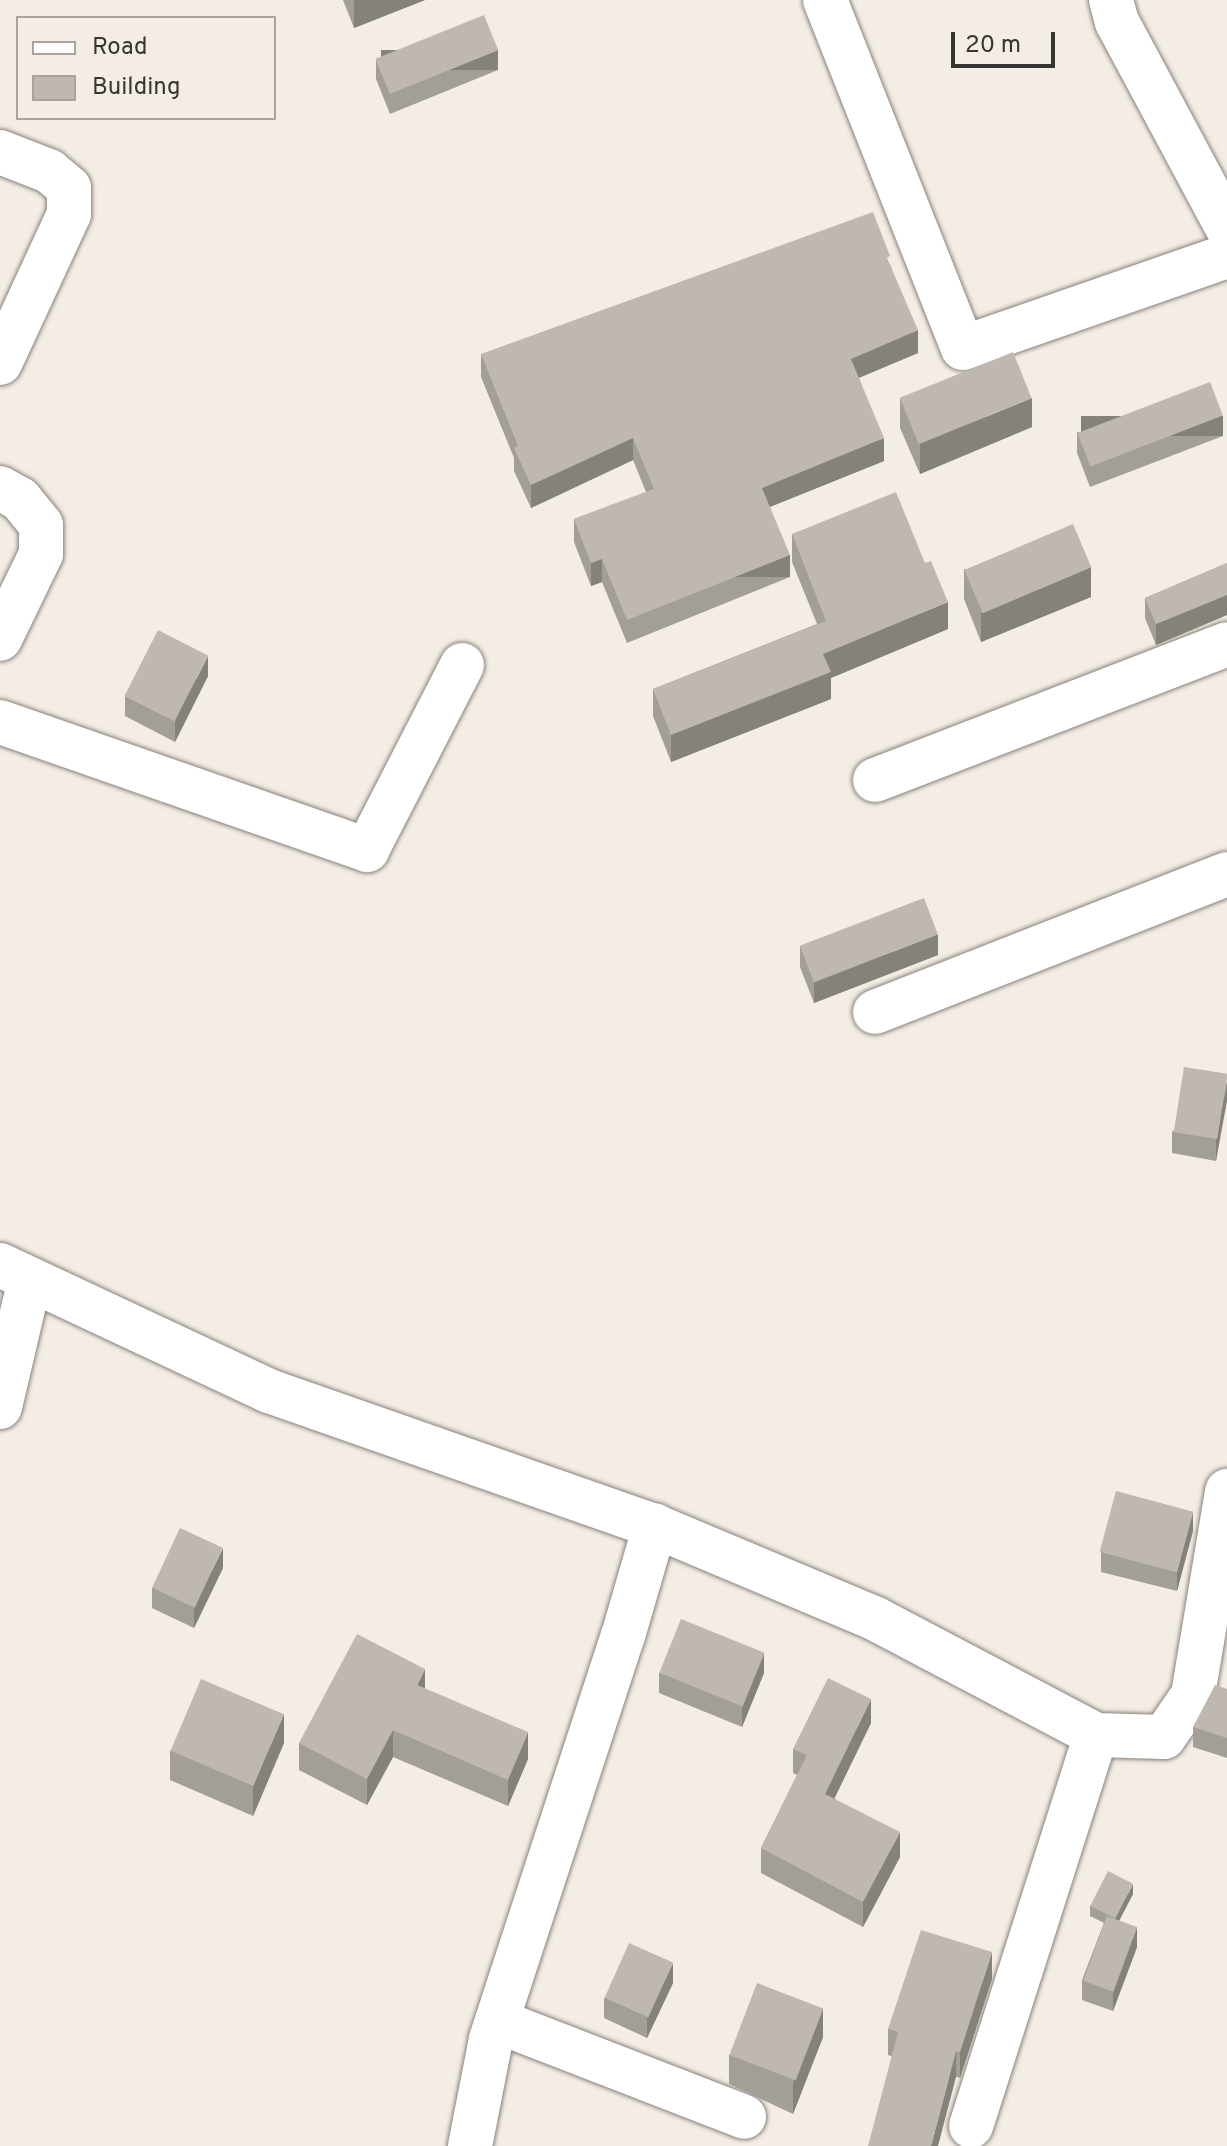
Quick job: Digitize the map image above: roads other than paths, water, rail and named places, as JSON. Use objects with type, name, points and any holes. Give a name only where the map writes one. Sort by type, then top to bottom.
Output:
[{"type":"street","points":[[825,0],[963,348],[1227,256]]},
{"type":"street","points":[[1111,0],[1117,22],[1227,227]]},
{"type":"street","points":[[0,152],[49,171],[69,188],[69,214],[0,363]]},
{"type":"street","points":[[0,488],[20,499],[41,525],[41,554],[0,639]]},
{"type":"street","points":[[875,780],[1227,644]]},
{"type":"street","points":[[0,722],[367,850],[462,665]]},
{"type":"street","points":[[875,1012],[1227,874]]},
{"type":"street","points":[[0,1407],[15,1272],[269,1391],[655,1526],[874,1618],[1096,1735],[1164,1737],[1193,1695],[1227,1491]]},
{"type":"street","points":[[470,2146],[484,2063],[623,1636],[655,1526]]},
{"type":"street","points":[[971,2126],[1096,1735]]},
{"type":"street","points":[[497,2021],[744,2117]]}]
